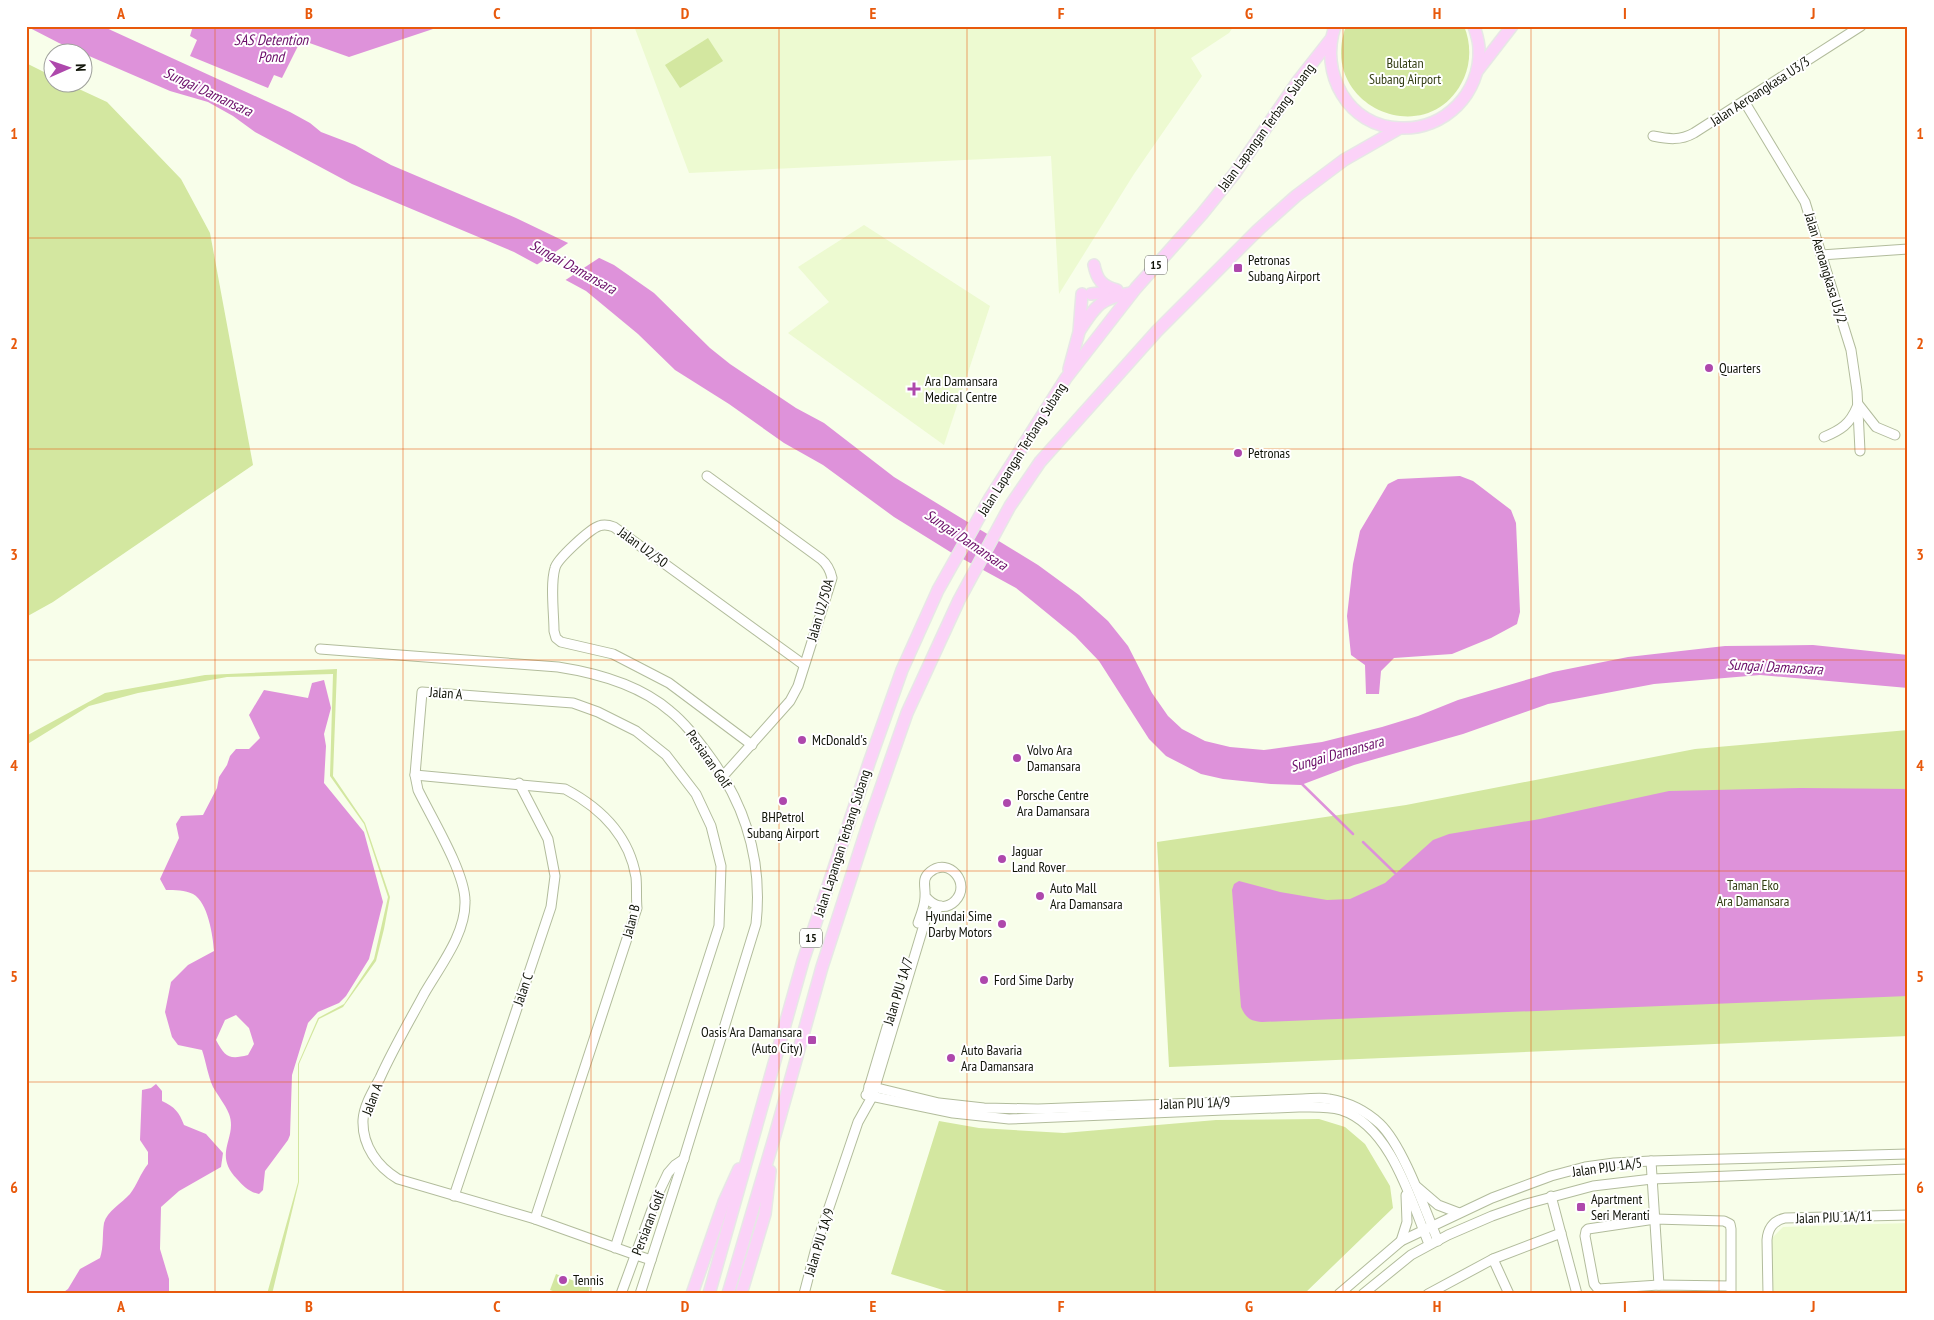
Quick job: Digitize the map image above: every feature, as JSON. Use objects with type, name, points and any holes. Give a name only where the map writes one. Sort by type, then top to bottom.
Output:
[{"type":"main road","name":"15","points":[[1335,26],[1331,39],[1330,60],[1335,81],[1345,100],[1360,114],[1373,121],[1400,128],[1427,125],[1444,117],[1466,95],[1474,82],[1477,71],[1479,48],[1474,26]]},
{"type":"main road","name":"15","points":[[1477,71],[1512,26]]},
{"type":"main road","name":"Jalan Lapangan Terbang Subang","points":[[709,1294],[801,969],[869,763],[902,670],[938,590],[990,498],[1066,378],[1134,290],[1202,214],[1235,173],[1298,81],[1331,39]]},
{"type":"main road","name":"Jalan Lapangan Terbang Subang","points":[[728,1294],[822,967],[907,713],[959,600],[1010,506],[1040,462],[1157,331],[1258,230],[1296,196],[1344,160],[1400,128]]},
{"type":"main road","points":[[1094,265],[1098,280],[1104,286],[1119,291]]},
{"type":"main road","points":[[1066,378],[1079,332],[1086,294],[1134,290]]},
{"type":"main road","points":[[1079,332],[1100,303],[1110,297],[1134,290]]},
{"type":"main road","points":[[692,1294],[724,1202],[756,1131]]},
{"type":"main road","points":[[741,1294],[765,1214],[775,1135]]},
{"type":"street","name":"Jalan Aeroangkasa U3/3","points":[[1653,136],[1667,139],[1687,137],[1861,26]]},
{"type":"street","name":"Jalan Aeroangkasa U3/2","points":[[1744,102],[1806,202],[1851,350],[1858,404],[1860,451]]},
{"type":"street","points":[[1821,255],[1908,249]]},
{"type":"street","points":[[1824,437],[1842,429],[1852,418],[1858,404],[1876,427],[1895,435]]},
{"type":"street","name":"Jalan U2/50A","points":[[707,476],[821,559],[831,570],[832,578],[798,686],[790,701],[724,775]]},
{"type":"street","name":"Jalan U2/50","points":[[752,745],[670,683],[613,654],[561,642],[556,638],[554,631],[553,581],[554,569],[558,561],[594,528],[605,525],[614,527],[804,665]]},
{"type":"street","name":"Persiaran Golf","points":[[320,649],[583,670],[643,693],[669,710],[691,732],[724,775],[741,810],[751,840],[759,898],[756,924],[640,1294]]},
{"type":"street","name":"Jalan A","points":[[615,1248],[719,926],[721,866],[711,826],[696,794],[666,755],[636,732],[598,712],[572,703],[422,692],[415,775],[418,790],[458,870],[466,900],[464,918],[456,939],[394,1048],[368,1103],[364,1127],[375,1161],[385,1171],[398,1179],[535,1219],[615,1248],[651,1260]]},
{"type":"street","name":"Jalan B","points":[[415,775],[519,783],[565,789],[584,799],[610,821],[628,849],[636,877],[637,908],[535,1219]]},
{"type":"street","name":"Jalan C","points":[[454,1196],[551,907],[555,876],[548,840],[519,783]]},
{"type":"street","points":[[941,867],[953,871],[961,881],[961,894],[953,903],[940,906],[929,901],[925,896],[924,883],[930,872],[941,867]]},
{"type":"street","name":"Jalan PJU 1A/7","points":[[872,1086],[925,896]]},
{"type":"street","name":"Jalan PJU 1A/7","points":[[872,1086],[926,918],[940,906]]},
{"type":"street","name":"Jalan PJU 1A/9","points":[[804,1294],[818,1240],[854,1131],[866,1106],[872,1086],[939,1103],[984,1108],[1038,1109],[1328,1098],[1353,1106],[1381,1125],[1398,1150],[1409,1185],[1434,1243]]},
{"type":"street","name":"Jalan PJU 1A/9","points":[[869,1096],[954,1113],[1009,1119],[1299,1107],[1333,1109],[1354,1115],[1379,1138],[1409,1185]]},
{"type":"street","name":"Jalan PJU 1A/5","points":[[1339,1294],[1401,1241],[1492,1198],[1551,1176],[1595,1166],[1651,1161],[1908,1154]]},
{"type":"street","name":"Persiaran Golf","points":[[622,1294],[661,1188],[674,1165],[684,1158]]},
{"type":"street","points":[[1651,1161],[1659,1285]]},
{"type":"street","name":"Jalan PJU 1A/5","points":[[1363,1294],[1411,1255],[1434,1243],[1492,1216],[1551,1196],[1592,1186],[1652,1179],[1908,1168]]},
{"type":"street","points":[[1401,1241],[1407,1222],[1409,1185],[1438,1204],[1459,1213]]},
{"type":"street","points":[[1551,1196],[1577,1294]]},
{"type":"street","name":"Jalan PJU 1A/11","points":[[1768,1294],[1768,1232],[1772,1224],[1778,1220],[1908,1215]]},
{"type":"street","points":[[1655,1219],[1724,1221],[1730,1224],[1731,1290],[1681,1290],[1659,1285],[1630,1291],[1598,1289],[1595,1287],[1584,1236],[1586,1231],[1588,1229],[1655,1219]]},
{"type":"street","points":[[1428,1294],[1493,1259],[1561,1234]]},
{"type":"street","points":[[1493,1259],[1509,1294]]},
{"type":"shaded area","points":[[634,26],[1234,26],[1229,33],[1191,58],[1202,76],[1134,174],[1059,294],[1051,156],[689,173]]},
{"type":"shaded area","name":"Ara Damansara Medical Centre","points":[[864,225],[990,306],[944,445],[788,333],[829,302],[798,267]]},
{"type":"shaded area","points":[[1908,1223],[1908,1294],[1773,1294],[1771,1239],[1783,1227]]},
{"type":"green space","name":"Bulatan Subang Airport","points":[[1346,26],[1464,26],[1469,52],[1468,66],[1464,78],[1448,101],[1427,113],[1404,116],[1381,111],[1361,98],[1347,79],[1341,55]]},
{"type":"green space","points":[[708,38],[723,61],[680,88],[665,65]]},
{"type":"green space","points":[[26,63],[42,71],[42,92],[85,92],[107,102],[181,179],[210,233],[253,465],[53,602],[26,617]]},
{"type":"green space","points":[[337,669],[333,776],[365,823],[390,897],[376,961],[343,1007],[319,1019],[299,1064],[299,1182],[272,1294],[267,1294],[298,1182],[298,1064],[318,1018],[344,1004],[374,959],[388,897],[364,824],[330,776],[333,674],[227,677],[138,693],[89,706],[26,745],[26,736],[105,693],[205,675]]},
{"type":"green space","name":"Taman Eko Ara Damansara","points":[[1908,730],[1908,1036],[1169,1067],[1157,842],[1406,805],[1695,749]]},
{"type":"green space","points":[[1319,1119],[1345,1127],[1365,1144],[1390,1186],[1393,1208],[1304,1294],[956,1294],[891,1274],[939,1121],[979,1128],[1064,1133],[1216,1120]]},
{"type":"green space","name":"Tennis","points":[[556,1274],[590,1287],[588,1294],[561,1294],[550,1290]]},
{"type":"water","name":"Sungai Damansara","points":[[26,26],[102,26],[290,112],[310,123],[321,132],[355,145],[391,165],[516,218],[614,265],[654,293],[710,348],[730,364],[796,408],[824,423],[894,477],[1038,565],[1079,595],[1108,621],[1128,646],[1152,693],[1168,716],[1182,729],[1205,741],[1230,747],[1264,750],[1322,742],[1382,727],[1418,716],[1458,700],[1553,672],[1628,657],[1725,646],[1813,645],[1908,655],[1908,688],[1760,675],[1654,684],[1548,704],[1463,734],[1354,765],[1301,785],[1223,779],[1201,774],[1166,756],[1149,739],[1099,661],[1075,636],[1016,588],[952,553],[894,517],[823,465],[784,443],[729,404],[675,370],[638,334],[586,291],[514,252],[352,184],[255,132],[233,116],[208,102],[170,91],[92,57],[92,42],[57,42]]},
{"type":"water","name":"SAS Detention Pond","points":[[193,26],[442,26],[349,57],[301,40],[282,78],[274,75],[268,88],[190,56],[197,40],[190,36]]},
{"type":"water","points":[[1460,476],[1473,481],[1511,510],[1516,523],[1520,612],[1517,624],[1491,638],[1452,654],[1394,658],[1381,671],[1379,694],[1366,694],[1365,665],[1351,655],[1347,616],[1353,564],[1360,531],[1388,484],[1398,479]]},
{"type":"water","points":[[324,680],[331,708],[324,734],[326,746],[324,783],[364,832],[383,902],[369,959],[346,996],[339,1003],[318,1012],[308,1023],[292,1075],[290,1135],[265,1171],[263,1190],[259,1194],[249,1190],[242,1184],[230,1170],[226,1161],[231,1123],[227,1110],[211,1083],[202,1050],[178,1045],[172,1037],[165,1012],[171,982],[188,965],[214,951],[209,920],[198,898],[187,892],[166,890],[160,879],[179,838],[176,824],[181,816],[203,815],[230,756],[236,749],[249,749],[260,738],[249,715],[264,690],[308,698],[312,683]],"holes":[[[236,1015],[249,1028],[254,1044],[248,1055],[232,1057],[225,1054],[216,1040],[225,1020]]]},
{"type":"water","name":"Taman Eko Ara Damansara","points":[[1801,788],[1908,789],[1908,996],[1262,1022],[1249,1018],[1241,1007],[1232,890],[1234,884],[1239,881],[1280,892],[1327,900],[1350,899],[1385,883],[1433,840],[1449,834],[1540,819],[1669,791]]},
{"type":"water","points":[[156,1084],[162,1091],[162,1101],[176,1110],[184,1125],[206,1134],[223,1153],[221,1167],[179,1191],[161,1207],[160,1249],[169,1279],[169,1294],[61,1294],[68,1289],[80,1269],[100,1258],[106,1219],[111,1211],[130,1194],[148,1164],[148,1152],[140,1140],[142,1090],[151,1088]]},
{"type":"pier","points":[[571,241],[602,256],[564,281],[535,266]]},
{"type":"waterway","points":[[1301,783],[1353,834]]},
{"type":"waterway","points":[[1363,842],[1395,873]]},
{"type":"place","name":"Petronas Subang Airport","points":[[1238,268]]},
{"type":"place","name":"Quarters","points":[[1709,368]]},
{"type":"place","name":"Ara Damansara Medical Centre","points":[[914,389]]},
{"type":"place","name":"Petronas","points":[[1238,453]]},
{"type":"place","name":"McDonald's","points":[[802,740]]},
{"type":"place","name":"Volvo Ara Damansara","points":[[1017,758]]},
{"type":"place","name":"BHPetrol Subang Airport","points":[[783,801]]},
{"type":"place","name":"Porsche Centre Ara Damansara","points":[[1007,803]]},
{"type":"place","name":"Jaguar Land Rover","points":[[1002,859]]},
{"type":"place","name":"Auto Mall Ara Damansara","points":[[1040,896]]},
{"type":"place","name":"Hyundai Sime Darby Motors","points":[[1002,924]]},
{"type":"place","name":"Ford Sime Darby","points":[[984,980]]},
{"type":"place","name":"Oasis Ara Damansara (Auto City)","points":[[812,1040]]},
{"type":"place","name":"Auto Bavaria Ara Damansara","points":[[951,1058]]},
{"type":"place","name":"Apartment Seri Meranti","points":[[1581,1207]]},
{"type":"place","name":"Tennis","points":[[563,1280]]}]
